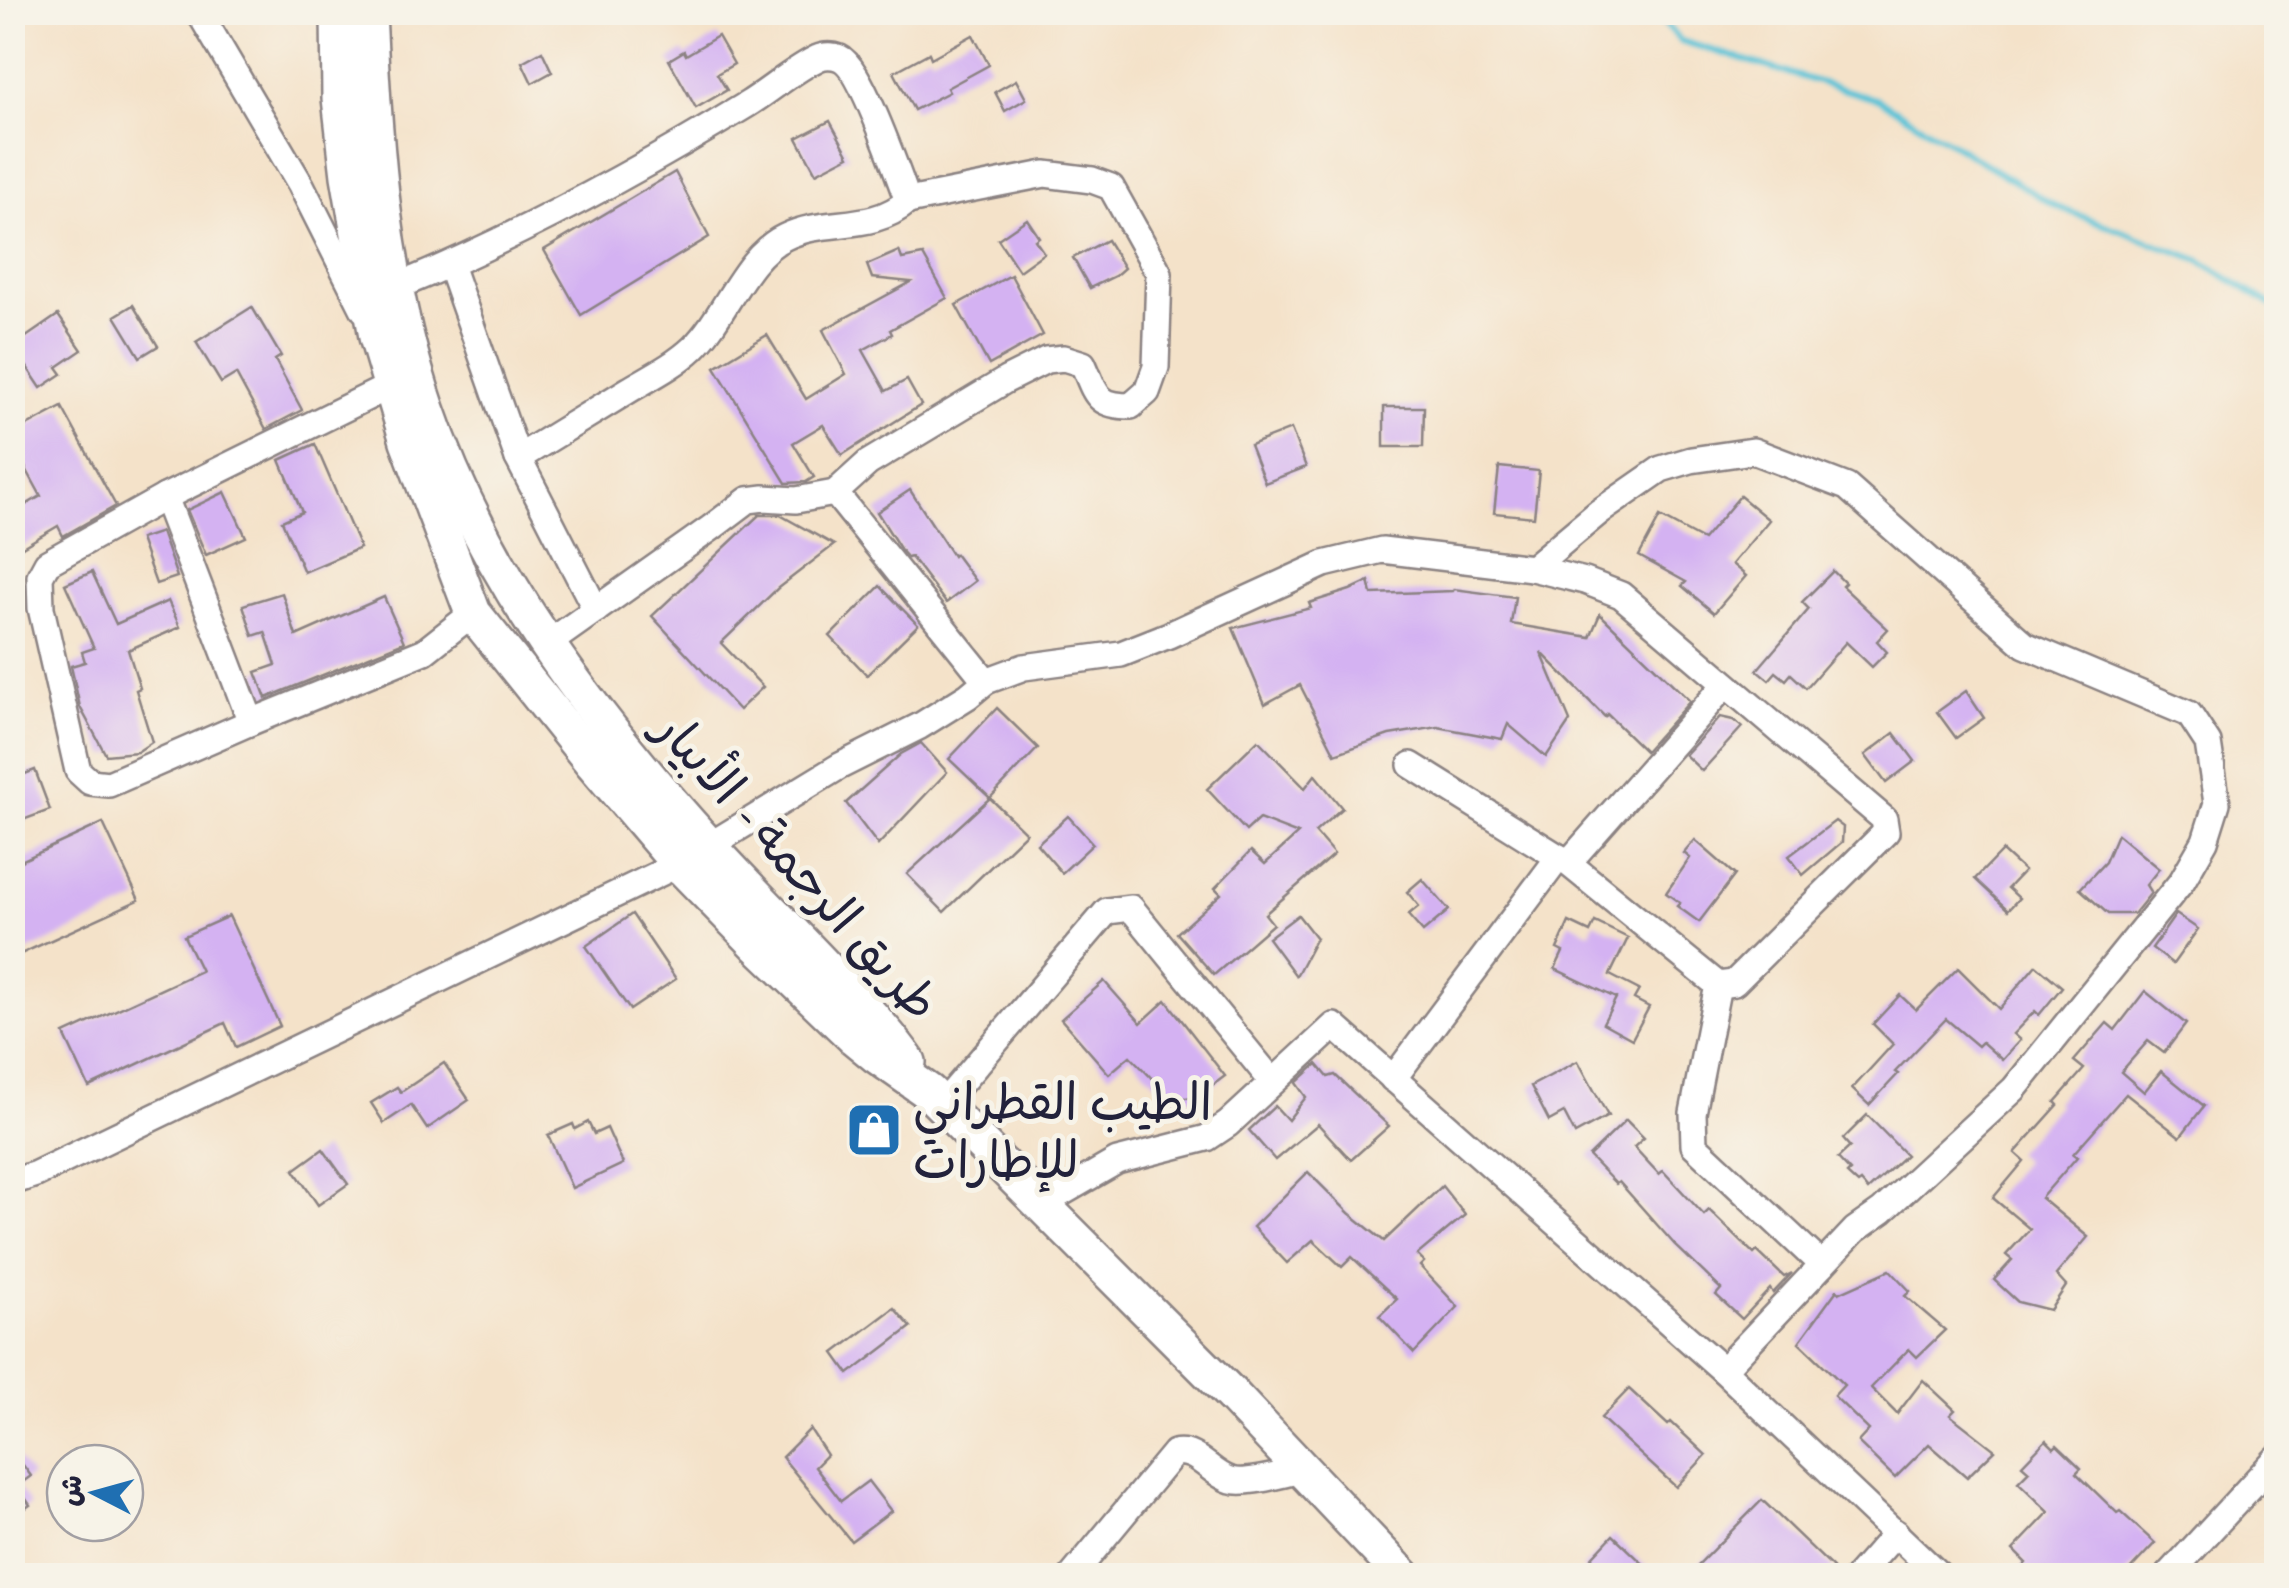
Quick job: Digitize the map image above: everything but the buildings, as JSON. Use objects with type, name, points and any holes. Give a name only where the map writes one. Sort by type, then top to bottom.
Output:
[{"type":"highway","name":"طريق الرجمة - الأبيار","points":[[339,12],[340,98],[349,176],[377,337],[408,442],[472,614],[593,763],[881,1027],[935,1099],[1232,1395],[1403,1576]]},
{"type":"highway","name":"طريق الرجمة - الأبيار","points":[[368,12],[380,192],[396,287],[412,360],[445,457],[480,533],[546,645],[645,773],[694,854]]},
{"type":"street","points":[[199,12],[302,185],[377,337]]},
{"type":"street","points":[[396,287],[450,265],[656,160],[820,56],[836,56],[849,64],[880,128],[908,201]]},
{"type":"street","points":[[518,458],[692,348],[717,320],[752,263],[783,237],[825,226],[864,223],[896,212],[908,201],[1045,174],[1092,180],[1111,187],[1159,273],[1156,368],[1146,392],[1131,406],[1110,406],[1097,395],[1083,364],[1064,358],[1046,360],[868,463],[835,493],[796,500],[748,500],[546,645]]},
{"type":"street","points":[[450,265],[518,458],[596,610]]},
{"type":"street","points":[[392,385],[164,497],[47,563],[40,576],[41,608],[78,772],[90,782],[109,784],[425,651],[472,614]]},
{"type":"street","points":[[1532,568],[1599,512],[1661,469],[1691,460],[1754,451],[1847,487],[2025,644],[2189,714],[2208,742],[2216,803],[2205,841],[2182,881],[2014,1089],[1882,1211],[1855,1230],[1723,1370]]},
{"type":"street","points":[[835,493],[986,681]]},
{"type":"street","points":[[164,497],[251,722]]},
{"type":"street","points":[[12,1182],[36,1174],[694,854],[840,766],[920,726],[986,681],[1024,667],[1121,654],[1324,564],[1382,550],[1532,568],[1585,580],[1621,595],[1884,819],[1886,832],[1734,983],[1718,985],[1563,860],[1411,765]]},
{"type":"street","points":[[1393,1079],[1563,860],[1725,686]]},
{"type":"street","points":[[935,1099],[1107,911],[1131,908],[1272,1081]]},
{"type":"street","points":[[1718,985],[1693,1113],[1694,1145],[1822,1264]]},
{"type":"street","points":[[1041,1206],[1117,1161],[1207,1138],[1228,1124],[1334,1026],[1723,1370],[1940,1576]]},
{"type":"street","points":[[1072,1576],[1174,1453],[1187,1452],[1224,1477],[1239,1481],[1303,1470]]},
{"type":"street","points":[[2168,1576],[2276,1459]]},
{"type":"street","points":[[1858,1576],[1896,1533]]},
{"type":"waterway","points":[[1654,12],[1681,41],[1879,100],[2057,207],[2199,260],[2276,308]]},
{"type":"place","name":"الطيب القطراني للإطارات","points":[[874,1130]]}]
